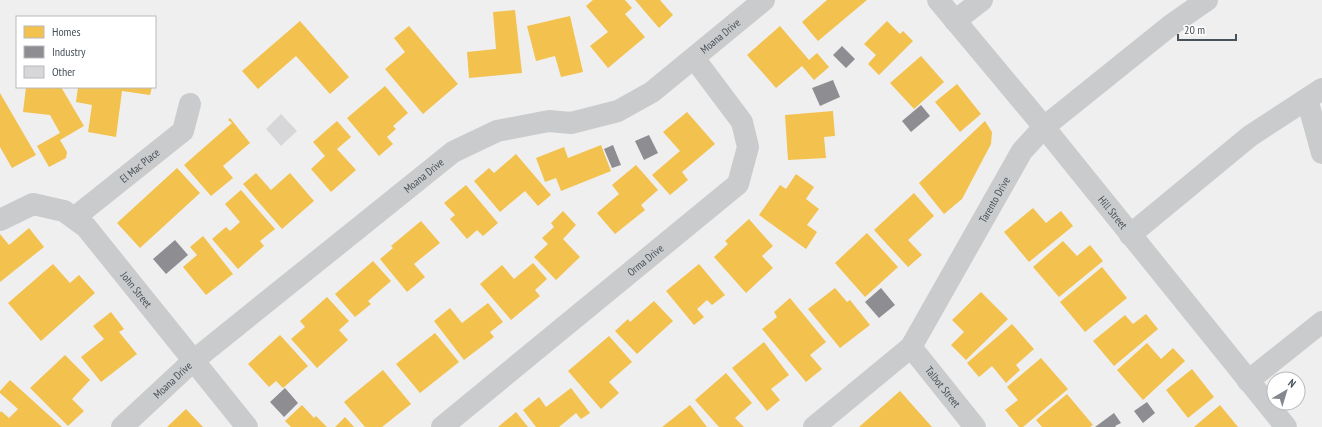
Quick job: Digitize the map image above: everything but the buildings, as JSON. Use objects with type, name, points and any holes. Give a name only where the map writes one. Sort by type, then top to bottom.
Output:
[{"type":"street","name":"Moana Drive","points":[[122,427],[193,361],[453,152],[497,130],[548,121],[571,123],[618,110],[652,92],[764,0]]},
{"type":"street","name":"Hill Street","points":[[938,0],[1044,128],[1286,427]]},
{"type":"street","points":[[955,21],[982,0]]},
{"type":"street","name":"Tarento Drive","points":[[814,427],[911,347],[1022,151],[1044,128],[1171,25],[1206,0]]},
{"type":"street","name":"Orma Drive","points":[[442,427],[738,184],[748,147],[742,122],[694,58]]},
{"type":"street","points":[[1130,235],[1250,136],[1314,94],[1322,153]]},
{"type":"street","name":"El Mac Place","points":[[74,218],[183,131],[190,104]]},
{"type":"street","name":"John Street","points":[[0,220],[33,204],[64,211],[86,227],[247,427]]},
{"type":"street","points":[[1248,380],[1322,322]]},
{"type":"street","name":"Talbot Street","points":[[911,347],[975,427]]}]
